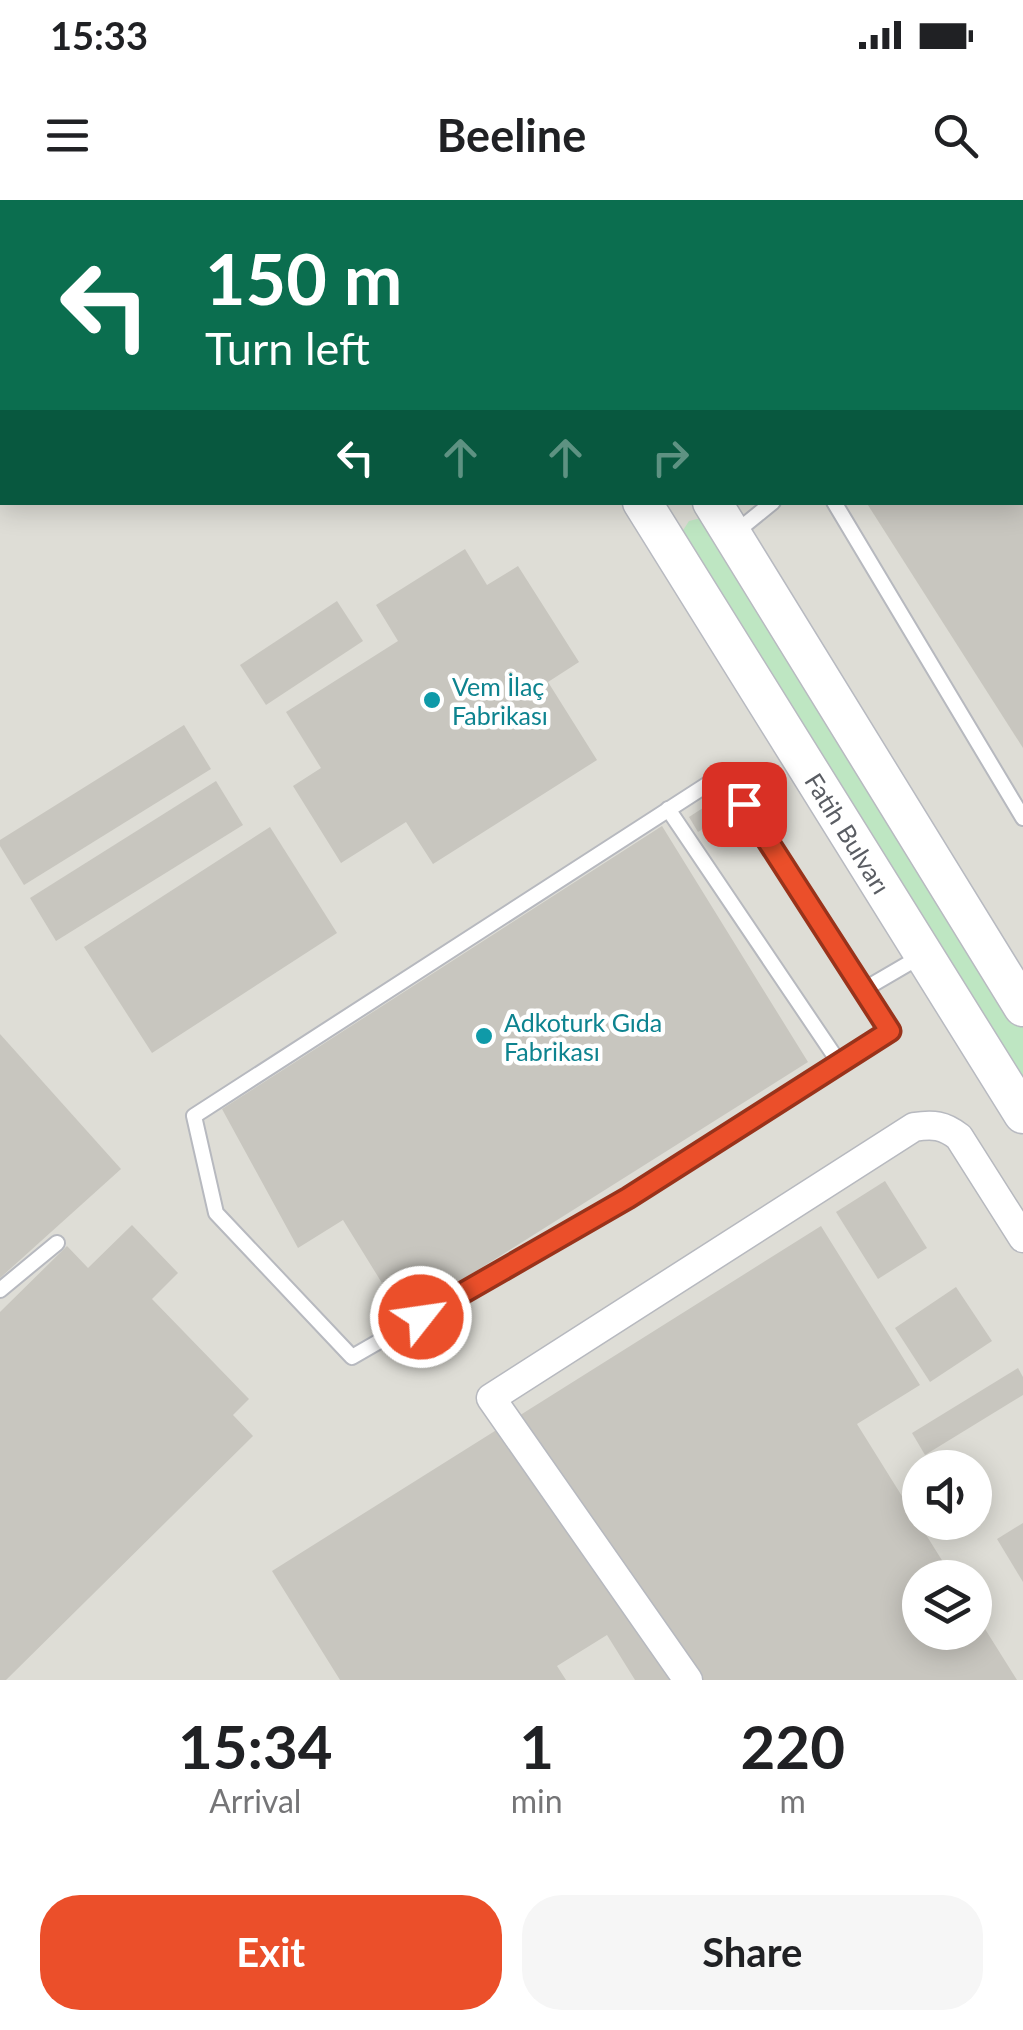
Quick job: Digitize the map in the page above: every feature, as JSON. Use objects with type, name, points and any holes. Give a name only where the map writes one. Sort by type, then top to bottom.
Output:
[{"type":"main road","name":"Fatih Bulvarı","points":[[644,505],[1023,1114]]},
{"type":"main road","points":[[714,505],[1023,1007]]},
{"type":"street","points":[[688,1680],[491,1398],[914,1126],[933,1124],[948,1128],[958,1137],[1023,1238]]},
{"type":"lane","points":[[732,537],[770,505]]},
{"type":"lane","points":[[836,505],[1023,818]]},
{"type":"lane","points":[[725,773],[863,990],[890,1031],[628,1198],[352,1357],[216,1213],[194,1116],[725,773]]},
{"type":"lane","points":[[668,810],[840,1064]]},
{"type":"lane","points":[[863,990],[924,955]]},
{"type":"lane","points":[[0,1290],[57,1243]]},
{"type":"shaded area","points":[[0,505],[1023,505],[1023,1680],[0,1680]]},
{"type":"green space","points":[[705,517],[1023,1023],[1023,1083],[680,535],[689,521]]},
{"type":"building","points":[[868,505],[1023,505],[1023,748]]},
{"type":"building","name":"Vem İlaç Fabrikası","points":[[465,549],[487,585],[518,566],[579,662],[548,682],[597,760],[433,864],[406,822],[341,863],[293,786],[321,768],[286,712],[398,641],[376,605]]},
{"type":"building","points":[[337,601],[363,641],[266,705],[240,665]]},
{"type":"building","points":[[184,725],[211,769],[24,885],[0,840]]},
{"type":"building","points":[[216,781],[243,825],[56,941],[30,898]]},
{"type":"building","points":[[706,806],[715,821],[698,832],[689,817]]},
{"type":"building","name":"Adkoturk Gıda Fabrikası","points":[[662,826],[808,1062],[403,1317],[343,1220],[298,1248],[222,1109]]},
{"type":"building","points":[[270,827],[337,933],[152,1053],[84,947]]},
{"type":"building","points":[[0,1034],[121,1169],[0,1278]]},
{"type":"building","points":[[885,1181],[927,1248],[878,1279],[836,1212]]},
{"type":"building","points":[[132,1225],[178,1273],[152,1299],[249,1399],[233,1415],[253,1436],[6,1680],[0,1680],[0,1312],[67,1246],[88,1268]]},
{"type":"building","points":[[821,1226],[920,1385],[857,1424],[902,1496],[902,1540],[929,1540],[942,1560],[902,1560],[902,1650],[992,1650],[992,1640],[1017,1680],[635,1680],[607,1635],[557,1666],[566,1680],[340,1680],[272,1571]]},
{"type":"building","points":[[956,1287],[992,1341],[930,1382],[895,1328]]},
{"type":"building","points":[[1018,1368],[1023,1377],[1023,1395],[933,1450],[922,1450],[912,1433]]},
{"type":"building","points":[[1023,1523],[1023,1582],[997,1539]]},
{"type":"place","name":"Vem İlaç Fabrikası","points":[[432,700]]},
{"type":"place","name":"Adkoturk Gıda Fabrikası","points":[[484,1036]]},
{"type":"route","points":[[421,1317],[628,1198],[890,1031],[744,804]]}]
